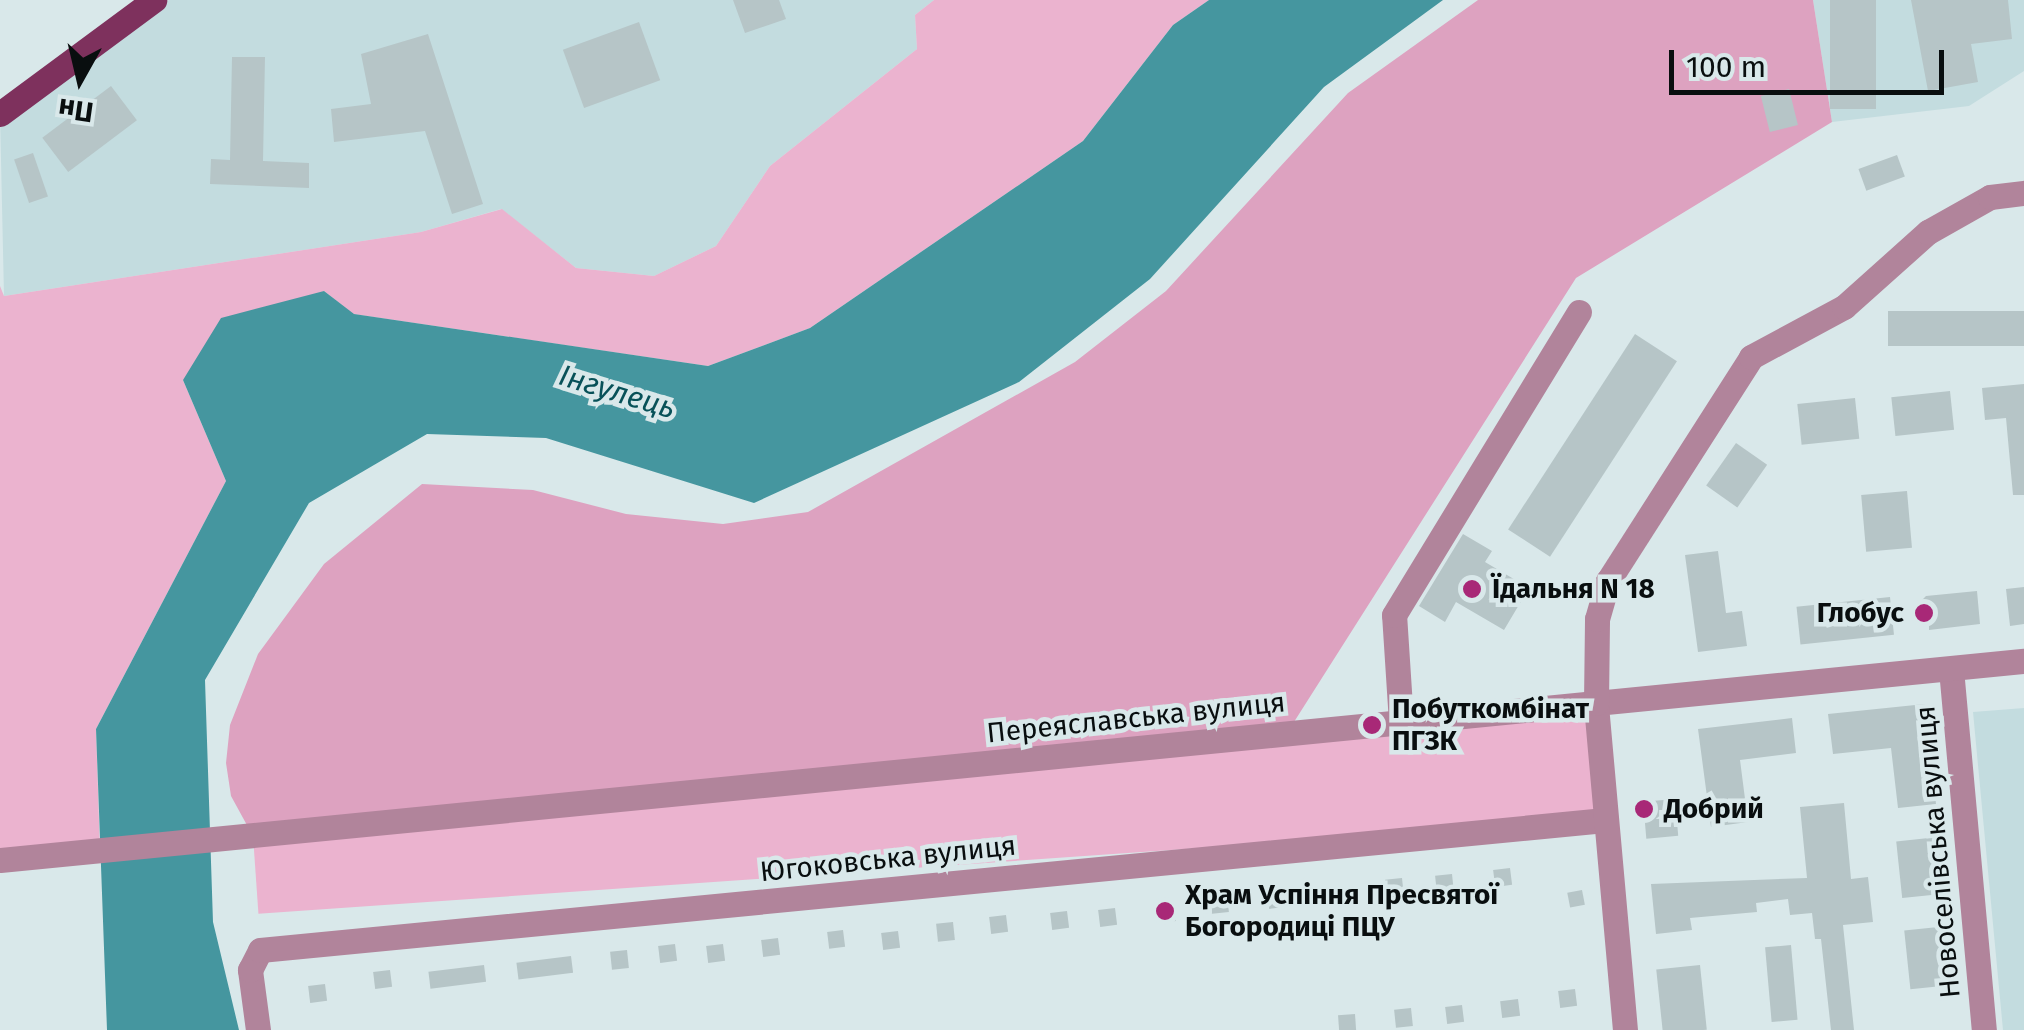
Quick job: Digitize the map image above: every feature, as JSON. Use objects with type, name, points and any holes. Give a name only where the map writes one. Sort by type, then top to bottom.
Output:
[{"type":"main road","points":[[0,114],[154,0]]},
{"type":"street","points":[[1625,1030],[1596,703],[1597,619],[1608,581],[1750,357],[1844,308],[1928,232],[1990,196],[2024,193]]},
{"type":"street","points":[[1401,722],[1394,614],[1578,312]]},
{"type":"street","name":"Переяславська вулиця","points":[[0,860],[2024,661]]},
{"type":"street","name":"Новоселівська вулиця","points":[[1951,668],[1984,1030]]},
{"type":"street","name":"Югоковська вулиця","points":[[258,1030],[250,970],[260,950],[1606,820]]},
{"type":"shaded area","points":[[169,0],[934,0],[915,15],[917,49],[770,166],[716,246],[654,276],[576,268],[501,209],[421,232],[4,296],[0,114]]},
{"type":"shaded area","points":[[934,0],[1209,0],[1173,25],[1083,141],[810,328],[708,366],[353,314],[324,291],[183,380],[226,481],[96,729],[100,852],[0,856],[0,286],[4,296],[421,232],[502,209],[576,268],[654,276],[716,246],[770,166],[917,49],[915,15]]},
{"type":"shaded area","points":[[1478,0],[1813,0],[1832,122],[1576,278],[1287,733],[254,838],[231,796],[226,763],[230,725],[258,654],[324,564],[422,484],[533,490],[626,514],[723,524],[808,512],[1075,362],[1166,291],[1348,93]]},
{"type":"shaded area","points":[[1813,0],[2024,0],[2024,71],[1969,106],[1832,122]]},
{"type":"shaded area","points":[[1596,703],[1604,820],[258,914],[250,797]]},
{"type":"shaded area","points":[[2024,708],[2024,1030],[2003,1030],[1973,712]]},
{"type":"water","name":"Інгулець","points":[[1209,0],[1443,0],[1324,87],[1150,279],[1019,382],[754,503],[546,438],[427,434],[309,503],[205,680],[213,922],[239,1030],[107,1030],[96,729],[226,481],[183,380],[221,318],[324,291],[354,314],[708,366],[810,328],[1083,141],[1173,25]]},
{"type":"building","points":[[733,0],[779,0],[786,19],[745,33]]},
{"type":"building","points":[[1830,0],[1876,0],[1876,109],[1830,109]]},
{"type":"building","points":[[1911,0],[2008,0],[2012,39],[1971,44],[1978,82],[1928,91]]},
{"type":"building","points":[[639,22],[660,80],[584,108],[563,50]]},
{"type":"building","points":[[428,34],[483,204],[452,214],[425,131],[334,142],[331,109],[371,104],[361,54]]},
{"type":"building","points":[[232,57],[265,57],[263,161],[309,163],[309,188],[210,184],[211,159],[230,160]]},
{"type":"building","points":[[111,86],[137,120],[68,172],[42,138]]},
{"type":"building","points":[[1789,89],[1798,125],[1770,132],[1761,96]]},
{"type":"building","points":[[33,153],[48,196],[29,203],[14,160]]},
{"type":"building","points":[[1897,155],[1905,177],[1866,191],[1858,169]]},
{"type":"building","points":[[1888,311],[2024,311],[2024,346],[1888,346]]},
{"type":"building","points":[[1635,334],[1677,361],[1550,557],[1508,529]]},
{"type":"building","points":[[2024,384],[2024,495],[2013,495],[2006,418],[1985,420],[1982,388]]},
{"type":"building","points":[[1950,391],[1954,430],[1895,436],[1891,397]]},
{"type":"building","points":[[1855,398],[1859,439],[1802,445],[1797,404]]},
{"type":"building","points":[[1736,443],[1767,465],[1737,507],[1706,486]]},
{"type":"building","points":[[1907,491],[1912,548],[1866,552],[1861,495]]},
{"type":"building","points":[[1463,534],[1492,551],[1485,562],[1529,588],[1504,630],[1456,602],[1445,622],[1419,606]]},
{"type":"building","points":[[1718,551],[1726,613],[1742,611],[1747,646],[1698,652],[1685,555]]},
{"type":"building","points":[[2024,587],[2024,624],[2010,626],[2006,589]]},
{"type":"building","points":[[1977,591],[1980,624],[1929,630],[1929,622],[1921,623],[1919,603],[1926,596]]},
{"type":"building","points":[[1890,597],[1894,635],[1800,645],[1797,607]]},
{"type":"building","points":[[1925,704],[1936,804],[1898,808],[1891,748],[1833,754],[1828,714]]},
{"type":"building","points":[[1792,718],[1796,753],[1740,760],[1748,822],[1711,827],[1698,729]]},
{"type":"building","points":[[1675,799],[1678,836],[1646,839],[1643,802]]},
{"type":"building","points":[[1844,803],[1851,879],[1868,877],[1873,922],[1843,925],[1854,1030],[1831,1030],[1821,939],[1815,939],[1812,913],[1790,915],[1788,899],[1756,903],[1757,912],[1690,918],[1692,930],[1656,934],[1651,884],[1807,878],[1800,807]]},
{"type":"building","points":[[1938,837],[1944,894],[1902,898],[1896,841]]},
{"type":"building","points":[[1510,868],[1512,885],[1495,887],[1493,870]]},
{"type":"building","points":[[1452,874],[1454,892],[1437,894],[1435,876]]},
{"type":"building","points":[[1402,878],[1404,896],[1387,898],[1385,880]]},
{"type":"building","points":[[1338,887],[1340,904],[1323,906],[1321,889]]},
{"type":"building","points":[[1284,890],[1286,907],[1269,909],[1267,892]]},
{"type":"building","points":[[1582,890],[1585,905],[1570,908],[1567,893]]},
{"type":"building","points":[[1227,894],[1229,912],[1212,914],[1210,896]]},
{"type":"building","points":[[1174,903],[1176,921],[1159,923],[1157,905]]},
{"type":"building","points":[[1115,908],[1117,925],[1100,927],[1098,910]]},
{"type":"building","points":[[1067,911],[1069,928],[1052,930],[1050,913]]},
{"type":"building","points":[[1006,915],[1008,932],[991,934],[989,917]]},
{"type":"building","points":[[953,922],[955,940],[938,942],[936,924]]},
{"type":"building","points":[[1948,926],[1954,985],[1910,989],[1904,931]]},
{"type":"building","points":[[843,930],[845,947],[829,949],[827,932]]},
{"type":"building","points":[[898,931],[900,948],[883,950],[881,933]]},
{"type":"building","points":[[778,938],[780,955],[763,957],[761,940]]},
{"type":"building","points":[[675,944],[677,961],[660,963],[658,946]]},
{"type":"building","points":[[723,944],[725,961],[708,963],[706,946]]},
{"type":"building","points":[[1791,945],[1798,1020],[1772,1022],[1765,947]]},
{"type":"building","points":[[627,950],[629,968],[612,970],[610,952]]},
{"type":"building","points":[[571,956],[573,973],[518,980],[516,963]]},
{"type":"building","points":[[484,965],[486,982],[430,989],[428,972]]},
{"type":"building","points":[[1700,965],[1707,1030],[1663,1030],[1656,970]]},
{"type":"building","points":[[390,970],[392,987],[375,989],[373,972]]},
{"type":"building","points":[[325,984],[327,1001],[310,1003],[308,986]]},
{"type":"building","points":[[1575,989],[1577,1006],[1560,1008],[1558,991]]},
{"type":"building","points":[[1518,999],[1520,1016],[1502,1018],[1500,1001]]},
{"type":"building","points":[[1462,1005],[1464,1022],[1447,1024],[1445,1007]]},
{"type":"building","points":[[1411,1008],[1413,1026],[1396,1028],[1394,1010]]},
{"type":"building","points":[[1355,1014],[1356,1030],[1339,1030],[1338,1015]]},
{"type":"place","name":"Їдальня N 18","points":[[1472,589]]},
{"type":"place","name":"Глобус","points":[[1924,613]]},
{"type":"place","name":"Побуткомбінат ПГЗК","points":[[1372,725]]},
{"type":"place","name":"Добрий","points":[[1644,809]]},
{"type":"place","name":"Храм Успіння Пресвятої Богородиці ПЦУ","points":[[1165,911]]}]
